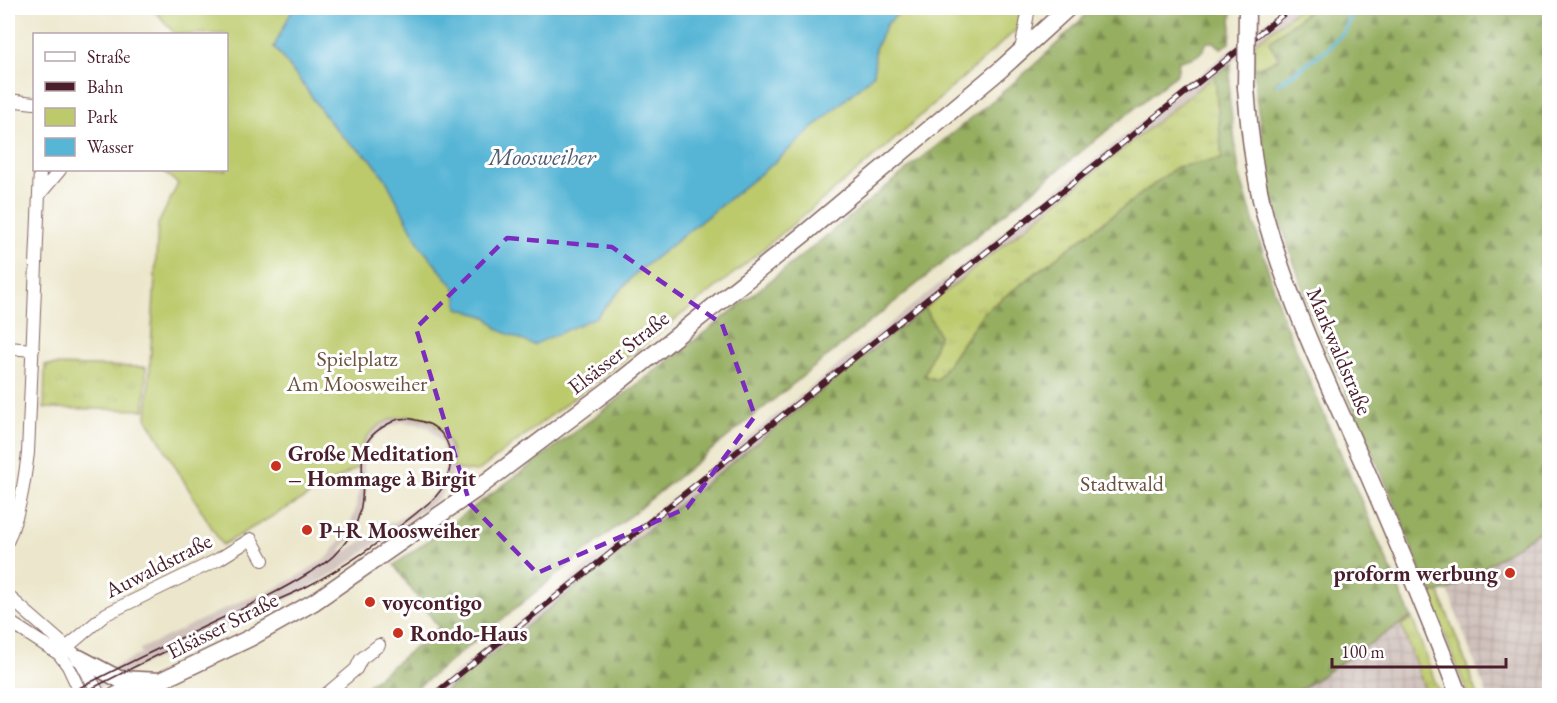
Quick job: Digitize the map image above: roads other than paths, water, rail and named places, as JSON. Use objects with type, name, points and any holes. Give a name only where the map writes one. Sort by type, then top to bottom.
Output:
[{"type":"main road","name":"Markwaldstraße","points":[[1247,8],[1245,87],[1256,178],[1266,217],[1283,271],[1308,334],[1387,518],[1459,696]]},
{"type":"main road","name":"Elsässer Straße","points":[[115,696],[151,686],[291,616],[348,580],[474,490],[619,382],[804,234],[1022,50],[1062,9]]},
{"type":"main road","points":[[80,658],[119,680],[151,686]]},
{"type":"street","points":[[1022,50],[1029,8]]},
{"type":"street","points":[[8,100],[33,103]]},
{"type":"street","points":[[8,540],[18,516],[25,478],[40,171]]},
{"type":"street","points":[[39,195],[59,171]]},
{"type":"street","points":[[8,348],[33,350]]},
{"type":"street","name":"Auwaldstraße","points":[[62,650],[106,614],[219,559],[251,539],[263,560]]},
{"type":"street","points":[[8,596],[62,650],[82,696]]},
{"type":"street","points":[[8,621],[80,658],[100,696]]},
{"type":"street","points":[[324,696],[356,669],[361,659],[379,645]]},
{"type":"water","name":"Moosweiher","points":[[293,8],[904,8],[886,25],[875,49],[874,74],[775,162],[635,274],[596,317],[533,345],[499,330],[487,317],[458,308],[456,289],[421,247],[385,178],[371,159],[344,138],[328,120],[274,47]]},
{"type":"waterway","points":[[1278,84],[1327,49],[1345,30],[1354,8]]},
{"type":"tram line","points":[[63,696],[263,598],[324,564],[342,547],[357,521],[362,499],[363,455],[370,438],[392,422],[404,419],[430,424],[440,432],[447,442],[450,454],[447,479],[431,501],[386,537],[337,570],[304,588],[198,635],[77,696]]},
{"type":"railway","points":[[432,696],[1291,8]]},
{"type":"place","name":"Große Meditation – Hommage à Birgit","points":[[276,466]]},
{"type":"place","name":"P+R Moosweiher","points":[[307,530]]},
{"type":"place","name":"proform werbung","points":[[1510,573]]},
{"type":"place","name":"voycontigo","points":[[370,602]]},
{"type":"place","name":"Rondo-Haus","points":[[398,633]]},
{"type":"park label","name":"Spielplatz Am Moosweiher","points":[[357,370]]},
{"type":"park label","name":"Stadtwald","points":[[1122,483]]}]
